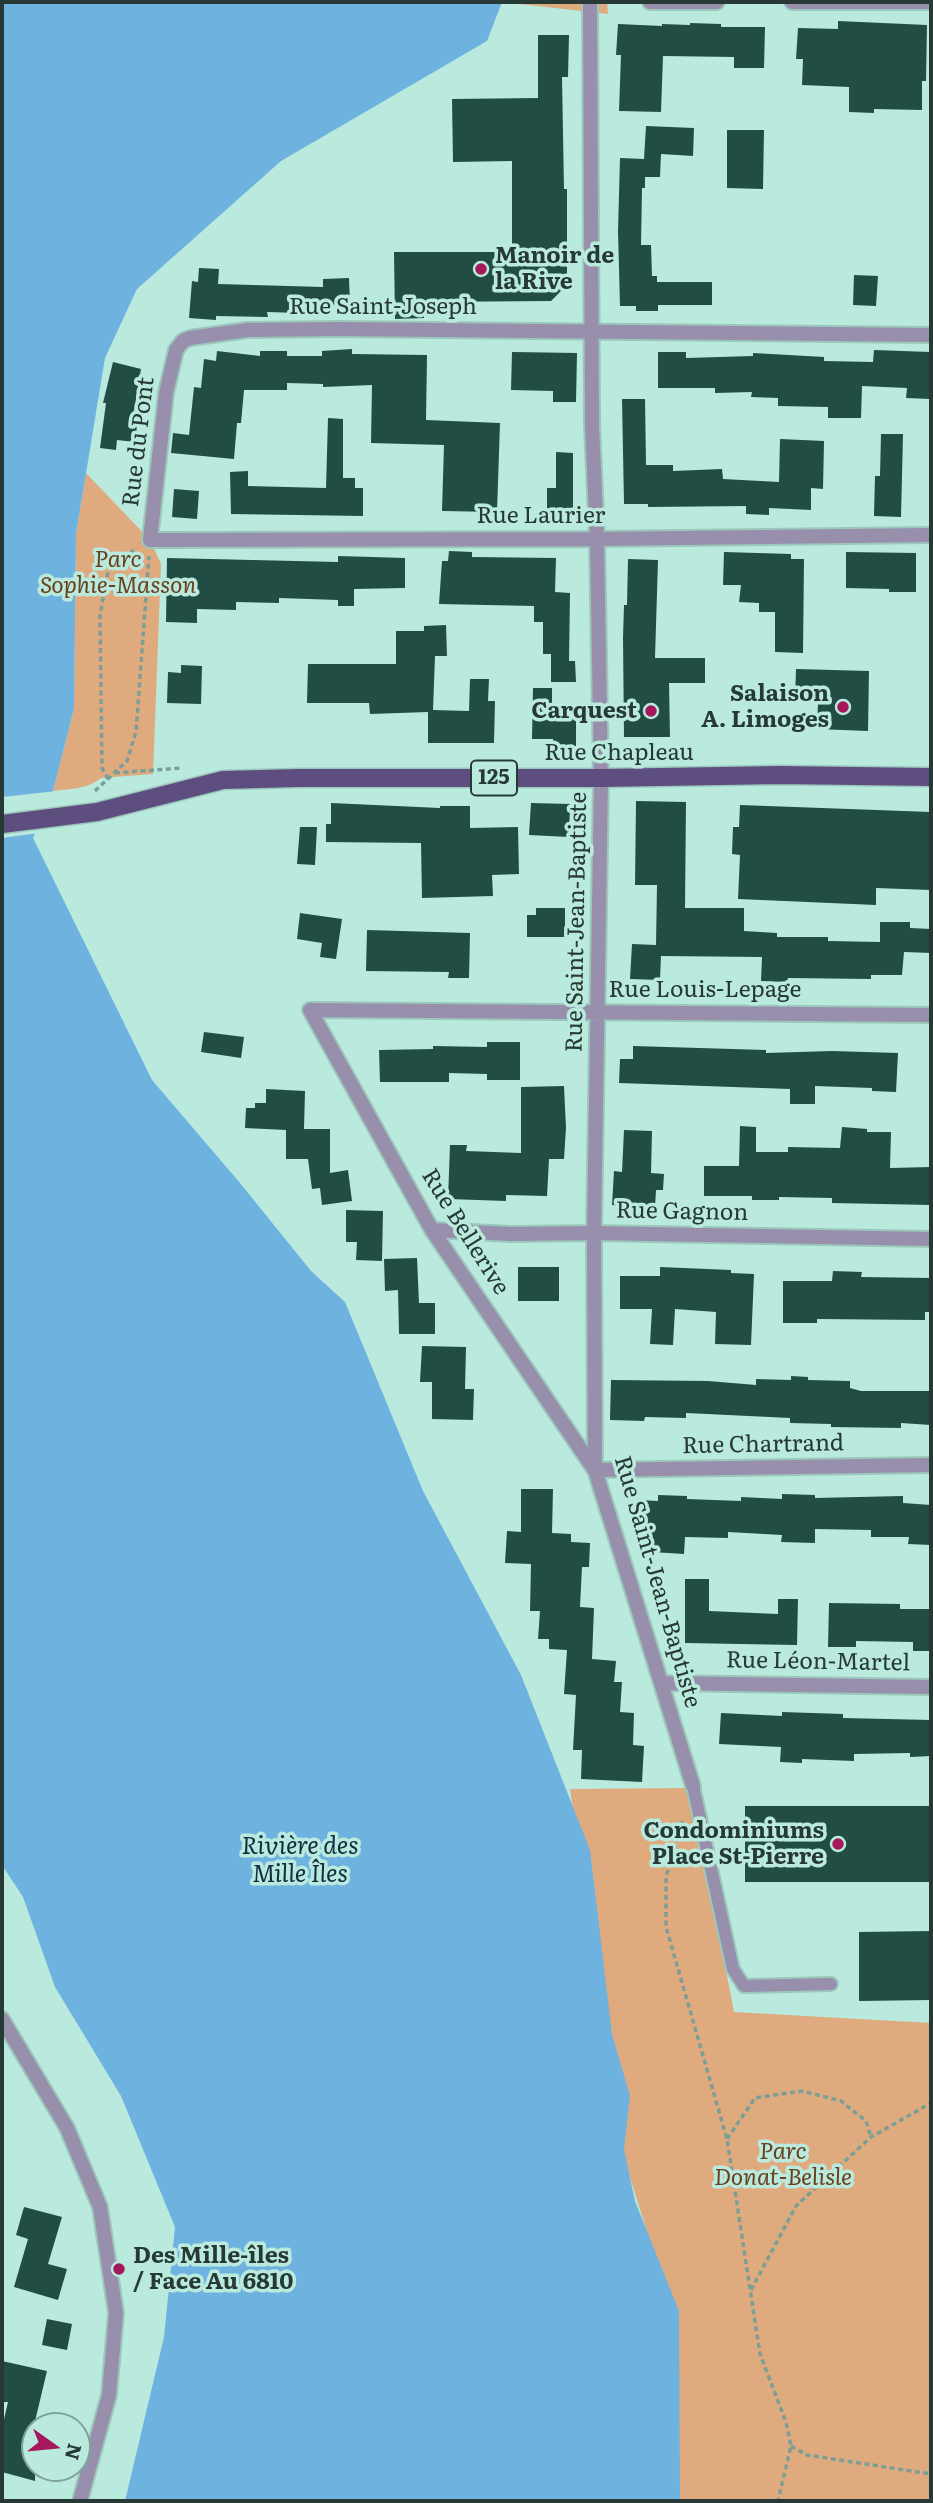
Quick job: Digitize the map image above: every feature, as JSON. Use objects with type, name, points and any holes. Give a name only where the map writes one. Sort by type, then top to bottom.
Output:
[{"type":"main road","name":"Rue Chapleau","points":[[2,824],[125,806],[223,780],[780,775],[931,777]]},
{"type":"street","name":"Rue Saint-Jean-Baptiste","points":[[590,2],[592,425],[601,778],[594,1233],[595,1470],[693,1786]]},
{"type":"street","points":[[650,2],[717,2]]},
{"type":"street","points":[[792,2],[931,2]]},
{"type":"street","name":"Rue Saint-Joseph","points":[[176,350],[183,341],[190,338],[247,330],[931,335]]},
{"type":"street","name":"Rue du Pont","points":[[150,540],[166,393],[176,350]]},
{"type":"street","name":"Rue Laurier","points":[[150,540],[931,535]]},
{"type":"street","name":"Rue Louis-Lepage","points":[[310,1010],[931,1015]]},
{"type":"street","name":"Rue Bellerive","points":[[310,1010],[432,1230],[595,1470]]},
{"type":"street","name":"Rue Gagnon","points":[[432,1230],[511,1234],[931,1239]]},
{"type":"street","name":"Rue Chartrand","points":[[595,1470],[931,1465]]},
{"type":"street","name":"Rue Léon-Martel","points":[[663,1683],[931,1687]]},
{"type":"street","points":[[2,2019],[67,2128],[100,2207],[116,2313],[109,2395],[80,2501]]},
{"type":"lane","points":[[693,1786],[733,1969],[744,1986],[831,1984]]},
{"type":"path","points":[[86,794],[108,780],[127,761],[136,732],[150,540]]},
{"type":"path","points":[[108,780],[102,768],[100,615],[108,572],[127,553],[150,540]]},
{"type":"path","points":[[115,774],[191,767]]},
{"type":"path","points":[[693,1786],[666,1877],[666,1927],[727,2139],[760,2354],[786,2422],[791,2446],[778,2501]]},
{"type":"path","points":[[727,2139],[755,2098],[802,2091],[841,2101],[866,2121],[871,2137]]},
{"type":"path","points":[[750,2292],[796,2206],[871,2137],[931,2104]]},
{"type":"path","points":[[791,2446],[807,2455],[931,2474]]},
{"type":"green space","points":[[502,2],[607,2],[608,14]]},
{"type":"green space","name":"Parc Sophie-Masson","points":[[86,473],[150,540],[161,564],[153,774],[101,778],[84,786],[53,791],[74,709],[76,534]]},
{"type":"green space","name":"Parc Donat-Belisle","points":[[691,1788],[734,2012],[931,2023],[931,2501],[677,2501],[662,2279],[626,2165],[570,1789]]},
{"type":"water","name":"Rivière des Mille Îles","points":[[2,2],[502,2],[487,41],[281,161],[137,289],[105,358],[76,534],[74,709],[53,791],[33,838],[152,1080],[311,1271],[345,1302],[423,1491],[521,1675],[590,1850],[612,2034],[630,2096],[624,2149],[635,2201],[679,2311],[680,2501],[125,2501],[164,2337],[175,2227],[121,2096],[55,1987],[23,1897],[2,1865]]},
{"type":"pier","points":[[57,791],[39,833],[2,838],[2,797]]},
{"type":"building","points":[[838,21],[927,25],[926,81],[922,81],[922,110],[874,109],[874,113],[849,112],[849,87],[802,85],[803,59],[796,59],[798,28],[838,29]]},
{"type":"building","points":[[618,24],[662,26],[721,24],[721,27],[765,27],[764,68],[734,68],[734,57],[663,56],[661,112],[619,111],[621,55],[616,55]]},
{"type":"building","points":[[538,35],[569,35],[568,77],[562,77],[564,189],[567,189],[567,285],[551,301],[424,302],[424,318],[395,319],[394,252],[512,252],[512,161],[453,162],[452,99],[538,98]]},
{"type":"building","points":[[646,126],[694,128],[693,156],[661,154],[660,177],[645,177],[645,188],[642,188],[641,245],[651,245],[652,276],[657,276],[657,282],[712,282],[712,305],[658,305],[658,311],[636,311],[636,306],[620,306],[620,158],[644,159]]},
{"type":"building","points":[[727,130],[764,130],[763,189],[727,188]]},
{"type":"building","points":[[199,268],[219,269],[218,284],[323,287],[323,279],[349,278],[350,304],[299,306],[299,313],[267,312],[268,317],[216,316],[216,320],[189,318],[192,281],[198,282]]},
{"type":"building","points":[[854,275],[878,276],[876,306],[853,305]]},
{"type":"building","points":[[352,349],[352,354],[427,355],[426,420],[500,423],[497,512],[442,511],[444,445],[371,443],[372,385],[323,387],[323,384],[287,383],[287,390],[244,390],[241,423],[237,423],[234,459],[171,453],[173,433],[189,435],[194,387],[201,388],[204,359],[216,361],[217,351],[260,356],[260,351],[287,351],[287,356],[322,356],[322,351]]},
{"type":"building","points":[[874,350],[930,352],[930,399],[906,398],[907,388],[862,386],[861,418],[828,418],[828,407],[778,406],[778,398],[751,397],[752,392],[715,393],[715,388],[658,388],[658,352],[686,352],[686,358],[753,356],[753,353],[824,357],[824,361],[873,362]]},
{"type":"building","points":[[512,352],[577,353],[576,402],[553,402],[553,391],[511,390]]},
{"type":"building","points":[[113,362],[141,369],[133,417],[138,417],[135,442],[117,440],[116,450],[100,448],[106,403],[103,403]]},
{"type":"building","points":[[622,399],[645,399],[646,465],[673,465],[673,471],[722,469],[723,479],[779,482],[780,439],[824,441],[823,489],[811,488],[811,510],[769,508],[769,515],[746,514],[746,506],[648,507],[648,504],[624,504]]},
{"type":"building","points":[[328,418],[343,419],[343,478],[355,478],[355,488],[363,488],[363,516],[231,514],[230,472],[248,471],[248,486],[326,488]]},
{"type":"building","points":[[881,434],[903,434],[901,517],[874,516],[875,476],[880,476]]},
{"type":"building","points":[[556,452],[573,453],[573,515],[547,515],[547,488],[556,488]]},
{"type":"building","points":[[174,489],[199,491],[197,519],[172,517]]},
{"type":"building","points":[[449,551],[472,552],[472,557],[556,558],[555,592],[570,593],[569,661],[575,661],[576,682],[551,682],[551,654],[543,654],[543,622],[534,622],[534,606],[439,604],[442,561],[448,561]]},
{"type":"building","points":[[724,552],[791,554],[791,559],[804,559],[803,653],[775,652],[775,612],[759,612],[759,603],[739,602],[741,585],[723,585]]},
{"type":"building","points":[[846,552],[916,553],[916,592],[846,588]]},
{"type":"building","points":[[338,556],[405,558],[405,588],[354,589],[354,606],[338,606],[338,600],[279,598],[279,603],[236,602],[236,610],[197,609],[197,623],[166,622],[167,558],[338,562]]},
{"type":"building","points":[[628,559],[658,560],[655,658],[705,658],[705,683],[669,683],[670,737],[624,737],[623,638]]},
{"type":"building","points":[[446,625],[447,656],[435,656],[433,710],[469,711],[470,679],[489,679],[488,701],[495,701],[494,743],[428,743],[428,712],[370,714],[369,703],[307,703],[308,664],[396,664],[396,631],[424,631],[424,626]]},
{"type":"building","points":[[181,665],[202,666],[201,704],[167,703],[168,672],[181,673]]},
{"type":"building","points":[[796,669],[869,671],[868,731],[817,729],[818,702],[795,701]]},
{"type":"building","points":[[533,688],[552,688],[552,714],[576,714],[576,746],[553,746],[553,739],[532,739]]},
{"type":"building","points":[[636,801],[686,802],[685,908],[744,908],[744,931],[777,933],[777,937],[828,937],[828,941],[880,942],[880,922],[910,922],[910,928],[931,929],[931,953],[904,952],[902,975],[871,975],[871,979],[788,978],[787,982],[761,981],[762,957],[661,956],[660,980],[630,979],[632,944],[656,945],[657,885],[635,885]]},
{"type":"building","points":[[331,803],[440,808],[470,806],[470,828],[518,827],[519,874],[492,875],[493,896],[422,898],[421,843],[326,842],[326,824],[331,824]]},
{"type":"building","points":[[531,803],[570,804],[569,837],[529,835]]},
{"type":"building","points":[[740,805],[931,812],[931,890],[876,888],[876,905],[738,899],[740,855],[732,854],[733,827],[739,827]]},
{"type":"building","points":[[300,827],[317,827],[315,865],[297,864]]},
{"type":"building","points":[[536,908],[565,908],[565,937],[527,937],[527,915],[536,915]]},
{"type":"building","points":[[300,913],[342,919],[336,959],[320,957],[322,943],[297,939]]},
{"type":"building","points":[[367,930],[470,933],[469,978],[448,978],[449,972],[366,971]]},
{"type":"building","points":[[204,1032],[244,1037],[241,1058],[201,1052]]},
{"type":"building","points":[[487,1042],[520,1042],[520,1080],[487,1080],[487,1074],[449,1073],[449,1082],[380,1082],[379,1050],[433,1049],[433,1046],[487,1047]]},
{"type":"building","points":[[633,1046],[766,1050],[766,1053],[898,1053],[896,1092],[872,1091],[872,1088],[815,1086],[815,1104],[790,1104],[790,1089],[619,1083],[620,1059],[633,1059]]},
{"type":"building","points":[[564,1086],[564,1159],[549,1159],[547,1196],[506,1195],[506,1201],[448,1199],[450,1145],[467,1145],[466,1151],[521,1153],[521,1087]]},
{"type":"building","points":[[266,1089],[305,1091],[304,1129],[330,1129],[330,1173],[348,1170],[352,1201],[322,1205],[320,1188],[312,1189],[308,1159],[286,1159],[286,1130],[245,1128],[246,1108],[255,1108],[255,1103],[266,1103]]},
{"type":"building","points":[[740,1126],[756,1127],[756,1152],[788,1152],[788,1147],[840,1148],[842,1127],[867,1129],[867,1132],[891,1132],[890,1168],[931,1167],[931,1205],[832,1203],[832,1198],[779,1197],[779,1200],[752,1200],[752,1196],[704,1196],[704,1166],[739,1166]]},
{"type":"building","points":[[624,1130],[652,1131],[651,1173],[664,1174],[663,1190],[656,1190],[655,1208],[612,1205],[614,1171],[622,1172]]},
{"type":"building","points":[[346,1210],[383,1211],[382,1261],[356,1260],[357,1242],[346,1242]]},
{"type":"building","points":[[417,1258],[419,1303],[435,1303],[435,1334],[399,1334],[398,1290],[385,1291],[384,1259]]},
{"type":"building","points":[[518,1267],[559,1267],[559,1301],[518,1301]]},
{"type":"building","points":[[660,1267],[731,1270],[731,1273],[754,1274],[751,1345],[715,1344],[716,1312],[675,1309],[673,1345],[650,1344],[652,1309],[620,1309],[620,1276],[660,1276]]},
{"type":"building","points":[[833,1271],[862,1272],[861,1277],[931,1278],[931,1312],[925,1312],[925,1320],[817,1319],[817,1323],[783,1323],[783,1281],[832,1281]]},
{"type":"building","points":[[422,1346],[466,1347],[465,1389],[474,1389],[473,1420],[432,1419],[432,1382],[420,1382]]},
{"type":"building","points":[[791,1376],[808,1377],[808,1380],[850,1381],[850,1388],[861,1391],[931,1391],[931,1425],[901,1423],[901,1428],[831,1427],[831,1424],[790,1423],[790,1418],[686,1413],[686,1418],[610,1420],[611,1380],[708,1381],[756,1385],[756,1379],[791,1380]]},
{"type":"building","points":[[521,1489],[553,1489],[552,1533],[571,1534],[571,1542],[590,1543],[589,1567],[582,1567],[580,1607],[594,1608],[592,1659],[616,1661],[614,1682],[622,1682],[620,1712],[634,1713],[633,1745],[644,1746],[642,1782],[581,1779],[582,1750],[573,1750],[576,1695],[564,1694],[567,1650],[549,1649],[549,1639],[538,1639],[540,1611],[530,1611],[531,1564],[505,1563],[507,1531],[521,1532]]},
{"type":"building","points":[[782,1494],[815,1495],[815,1498],[903,1496],[903,1503],[931,1505],[931,1545],[908,1544],[909,1537],[871,1537],[871,1530],[815,1529],[815,1543],[781,1542],[782,1535],[728,1532],[728,1538],[685,1537],[684,1554],[652,1552],[653,1542],[643,1542],[644,1523],[636,1523],[637,1500],[658,1501],[658,1495],[741,1501],[741,1497],[782,1499]]},
{"type":"building","points":[[685,1579],[709,1579],[709,1611],[778,1614],[778,1599],[798,1599],[797,1645],[685,1643]]},
{"type":"building","points":[[829,1603],[900,1604],[900,1609],[931,1609],[931,1651],[913,1651],[913,1642],[856,1641],[856,1647],[828,1647]]},
{"type":"building","points":[[782,1712],[843,1714],[843,1718],[931,1720],[931,1756],[910,1757],[910,1753],[854,1754],[854,1761],[802,1759],[802,1763],[780,1762],[781,1747],[719,1744],[721,1713],[782,1716]]},
{"type":"building","name":"Condominiums Place St-Pierre","points":[[745,1806],[931,1806],[931,1882],[745,1882]]},
{"type":"building","points":[[931,1931],[931,2000],[859,2001],[859,1932]]},
{"type":"building","points":[[24,2207],[62,2217],[48,2264],[67,2269],[58,2300],[14,2287],[28,2239],[16,2235]]},
{"type":"building","points":[[47,2319],[72,2324],[67,2350],[42,2345]]},
{"type":"building","points":[[2,2361],[47,2371],[37,2412],[21,2412],[21,2477],[2,2472],[2,2428],[8,2402],[2,2402]]},
{"type":"place","name":"Manoir de la Rive","points":[[481,269]]},
{"type":"place","name":"Salaison A. Limoges","points":[[843,707]]},
{"type":"place","name":"Carquest","points":[[651,711]]},
{"type":"place","name":"Condominiums Place St-Pierre","points":[[838,1844]]},
{"type":"place","name":"Des Mille-îles / Face Au 6810","points":[[119,2269]]}]
